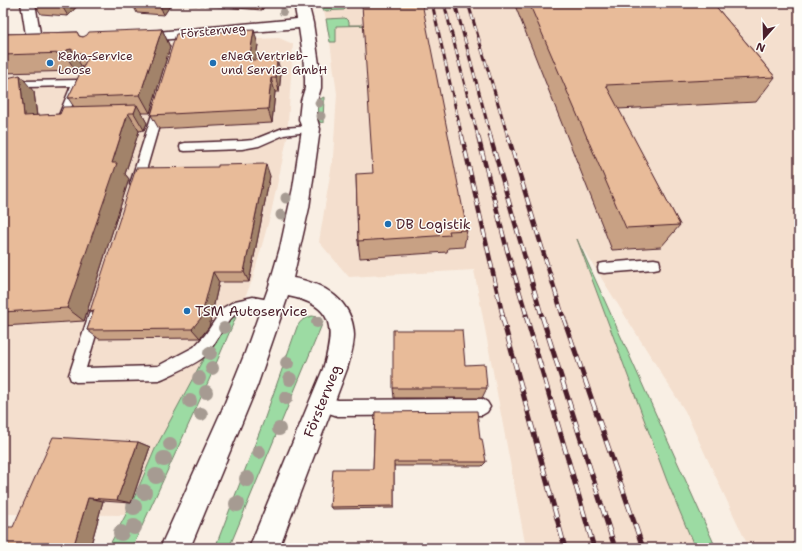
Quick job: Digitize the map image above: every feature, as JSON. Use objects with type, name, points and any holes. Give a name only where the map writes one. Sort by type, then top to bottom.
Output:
[{"type":"street","points":[[28,3],[33,35],[45,39],[71,39]]},
{"type":"street","points":[[175,548],[250,372],[277,295],[297,216],[311,129],[308,119],[309,101],[313,88],[306,23],[301,3]]},
{"type":"street","name":"Försterweg","points":[[125,38],[180,40],[306,23]]},
{"type":"street","name":"Försterweg","points":[[264,548],[341,353],[343,331],[341,321],[333,307],[320,296],[304,289],[277,295]]},
{"type":"lane","points":[[3,88],[78,80],[64,112],[64,115],[71,120],[77,120]]},
{"type":"lane","points":[[133,193],[151,117],[163,96]]},
{"type":"lane","points":[[185,147],[242,145],[255,143],[283,132],[311,129]]},
{"type":"lane","points":[[604,268],[654,264]]},
{"type":"lane","points":[[97,307],[76,375],[159,373],[199,352],[210,340],[228,312],[235,307],[277,295]]},
{"type":"lane","points":[[321,404],[338,408],[482,407]]},
{"type":"shaded area","points":[[321,3],[799,3],[799,548],[749,548],[685,411],[578,241],[667,481],[695,548],[526,548],[474,270],[349,277],[319,242],[333,157],[337,94],[326,19]]},
{"type":"shaded area","points":[[279,38],[293,44],[287,139],[271,213],[252,281],[236,317],[232,317],[226,324],[201,363],[155,449],[131,505],[125,515],[3,514],[3,48]]},
{"type":"green space","points":[[321,3],[335,3],[335,5],[348,6],[344,10],[323,11]]},
{"type":"green space","points":[[345,18],[349,22],[349,25],[376,25],[336,26],[336,42],[330,42],[326,19]]},
{"type":"green space","points":[[324,97],[323,123],[313,120],[314,102]]},
{"type":"green space","points":[[577,239],[716,548],[695,548],[667,481]]},
{"type":"green space","points":[[312,316],[318,317],[323,322],[229,548],[215,548],[263,423],[297,327],[303,320]]},
{"type":"green space","points":[[233,317],[236,317],[209,380],[132,548],[108,548],[131,505],[155,449],[201,363],[226,324]]},
{"type":"building","points":[[422,3],[467,230],[449,231],[450,235],[358,241],[356,174],[373,173],[362,5]]},
{"type":"building","points":[[529,3],[713,3],[775,77],[606,85],[680,225],[626,228]]},
{"type":"building","points":[[162,29],[140,95],[68,98],[87,59],[78,60],[81,53],[77,53],[71,49],[64,53],[3,55],[3,34],[77,32],[79,36],[83,37],[89,32]]},
{"type":"building","points":[[254,30],[249,60],[277,59],[276,78],[271,78],[268,109],[151,115],[176,34]]},
{"type":"building","points":[[20,75],[24,116],[60,114],[63,107],[137,105],[134,113],[128,113],[112,163],[117,163],[67,308],[3,312],[3,79]]},
{"type":"building","points":[[266,164],[244,272],[213,272],[201,318],[192,329],[87,330],[94,310],[90,311],[136,168],[218,167],[218,165]]},
{"type":"building","points":[[393,330],[462,330],[465,365],[485,364],[487,388],[393,388]]},
{"type":"building","points":[[477,411],[480,439],[482,439],[486,462],[394,462],[394,506],[330,507],[333,469],[373,469],[375,412]]},
{"type":"building","points":[[53,437],[138,442],[117,500],[88,498],[73,548],[3,548],[3,527],[13,527]]},
{"type":"railway","points":[[432,3],[462,137]]},
{"type":"railway","points":[[444,3],[478,137]]},
{"type":"railway","points":[[455,3],[491,137]]},
{"type":"railway","points":[[468,3],[508,137]]},
{"type":"railway","points":[[462,136],[503,317]]},
{"type":"railway","points":[[478,136],[507,250],[527,317]]},
{"type":"railway","points":[[490,136],[542,317]]},
{"type":"railway","points":[[508,136],[563,317]]},
{"type":"railway","points":[[502,316],[565,548]]},
{"type":"railway","points":[[526,316],[594,548]]},
{"type":"railway","points":[[542,316],[615,548]]},
{"type":"railway","points":[[563,316],[643,548]]},
{"type":"place","name":"Reha-Service Loose","points":[[50,63]]},
{"type":"place","name":"eNeG Vertrieb- und Service GmbH","points":[[213,63]]},
{"type":"place","name":"DB Logistik","points":[[388,224]]},
{"type":"place","name":"TSM Autoservice","points":[[187,311]]}]
